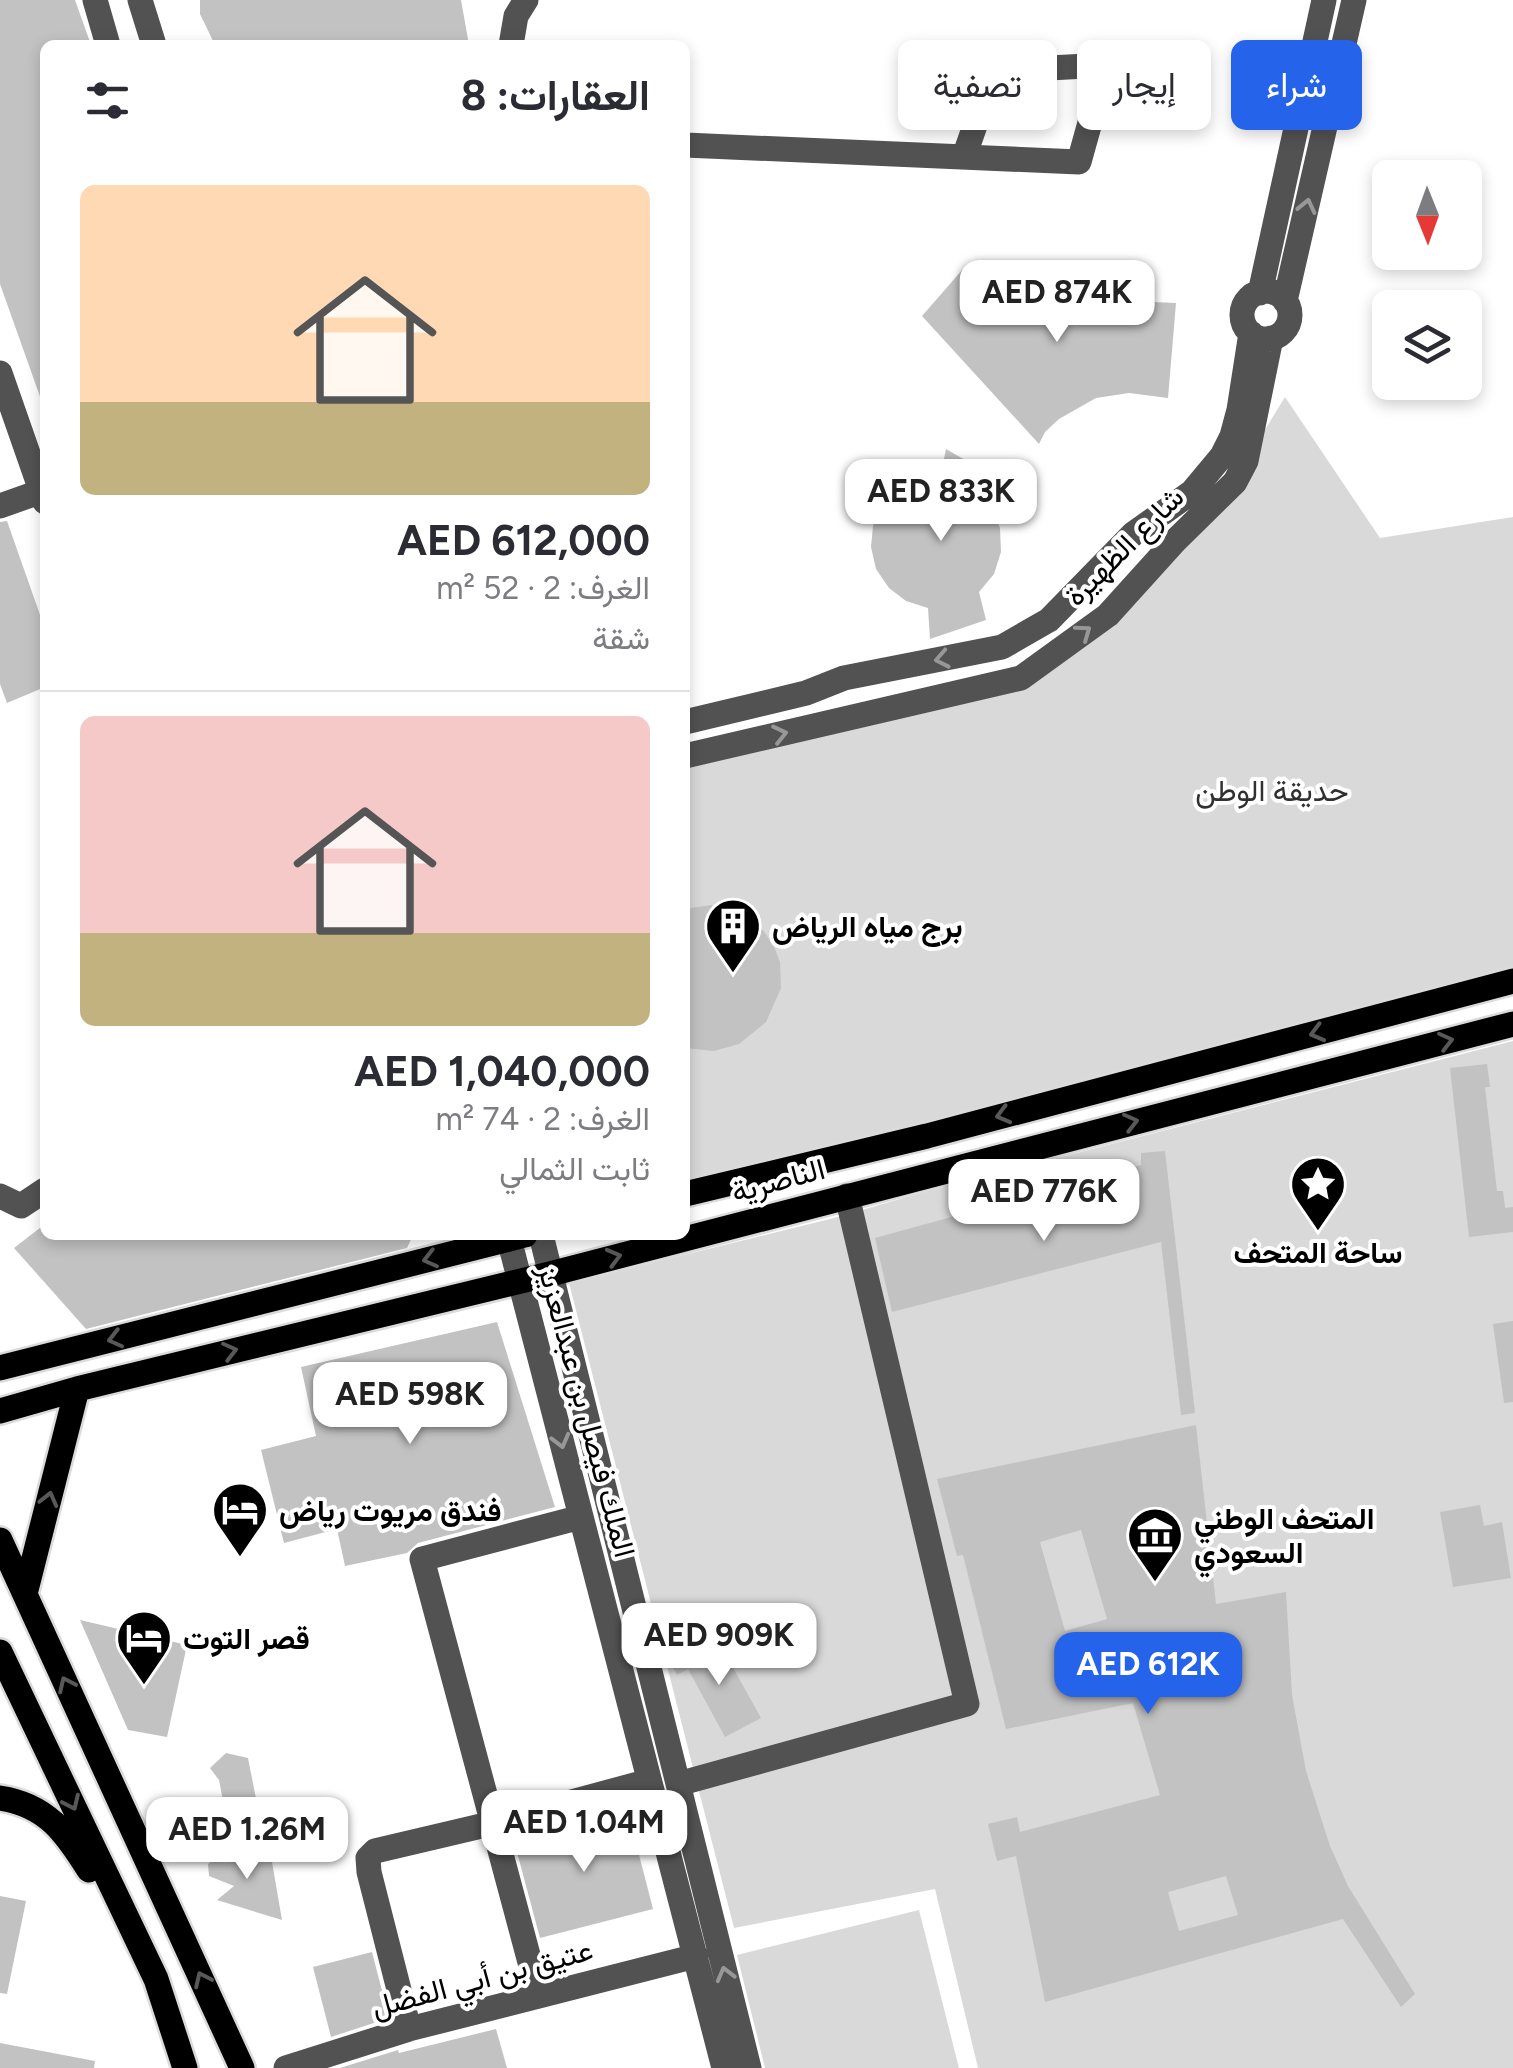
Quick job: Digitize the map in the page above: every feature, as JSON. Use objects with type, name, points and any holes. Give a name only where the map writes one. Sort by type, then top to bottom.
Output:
[{"type":"main road","name":"الناصرية","points":[[690,1193],[927,1136],[1513,981]]},
{"type":"main road","name":"الناصرية","points":[[690,1237],[1513,1024]]},
{"type":"main road","points":[[927,1136],[909,1144],[905,1161],[917,1173],[936,1172]]},
{"type":"main road","points":[[0,1368],[498,1240]]},
{"type":"main road","name":"الناصرية","points":[[0,1411],[679,1240]]},
{"type":"main road","points":[[25,1594],[77,1389]]},
{"type":"main road","points":[[1,1542],[242,2068]]},
{"type":"main road","points":[[0,1652],[156,1978],[186,2068]]},
{"type":"main road","points":[[0,1798],[17,1801],[52,1818],[156,1978]]},
{"type":"street","points":[[95,0],[107,40]]},
{"type":"street","points":[[140,0],[152,40]]},
{"type":"street","points":[[512,40],[516,16],[526,0]]},
{"type":"street","name":"شارع الظهيرة","points":[[1324,0],[1260,293],[1251,297],[1243,309],[1244,324],[1260,336],[1282,333],[1290,321],[1285,301],[1354,0]]},
{"type":"street","points":[[690,145],[964,158],[1079,162],[1106,65],[994,71],[964,158]]},
{"type":"street","points":[[1260,293],[1272,292],[1285,301]]},
{"type":"street","name":"شارع الظهيرة","points":[[690,721],[806,693],[844,678],[1002,647],[1048,620],[1133,534],[1192,492],[1222,456],[1232,436],[1260,336]]},
{"type":"street","name":"شارع الظهيرة","points":[[690,755],[1021,678],[1108,615],[1235,482],[1246,461],[1260,336]]},
{"type":"street","points":[[0,373],[40,483]]},
{"type":"street","points":[[0,506],[40,495]]},
{"type":"street","points":[[0,1196],[21,1206],[40,1193]]},
{"type":"street","points":[[678,1784],[967,1704],[847,1196]]},
{"type":"street","name":"الملك فيصل بن عبدالعزيز","points":[[514,1240],[519,1280],[724,2068]]},
{"type":"street","name":"الملك فيصل بن عبدالعزيز","points":[[543,1240],[750,2068]]},
{"type":"street","points":[[539,1996],[422,1559],[582,1517]]},
{"type":"street","points":[[409,2029],[368,1858],[375,1851],[649,1780]]},
{"type":"street","name":"عتيق بن أبي الفضل","points":[[286,2068],[409,2029],[696,1956]]},
{"type":"green space","name":"حديقة الوطن","points":[[1285,397],[1380,538],[1513,517],[1513,978],[690,1185],[690,754],[1021,675],[1108,611],[1235,479]]},
{"type":"green space","points":[[1513,1041],[1513,2068],[978,2068],[935,1889],[734,1928],[569,1283]]},
{"type":"green space","points":[[919,1910],[959,2068],[765,2068],[737,1955]]},
{"type":"building","points":[[0,0],[75,0],[89,40],[40,40],[40,397],[0,284]]},
{"type":"building","points":[[200,0],[461,0],[468,40],[213,40],[200,14]]},
{"type":"building","points":[[963,269],[993,302],[1099,269],[1107,300],[1176,303],[1168,398],[1129,393],[1096,398],[1059,419],[1039,444],[922,316]]},
{"type":"building","points":[[946,449],[1003,482],[991,507],[1000,528],[1001,552],[994,574],[979,592],[986,620],[930,639],[928,608],[906,601],[889,588],[876,569],[871,547],[873,526],[883,506],[898,490],[918,480],[940,478]]},
{"type":"building","points":[[7,521],[40,615],[40,689],[7,703],[0,684],[0,522]]},
{"type":"building","name":"برج مياه الرياض","points":[[711,905],[746,915],[773,944],[780,962],[781,988],[766,1022],[739,1044],[714,1051],[690,1049],[690,908]]},
{"type":"building","points":[[1487,1064],[1490,1087],[1485,1087],[1497,1191],[1503,1191],[1505,1208],[1513,1207],[1513,1232],[1469,1237],[1450,1068]]},
{"type":"building","points":[[1165,1151],[1195,1413],[1181,1415],[1161,1242],[892,1312],[875,1238],[1141,1165],[1141,1153]]},
{"type":"building","points":[[40,1228],[40,1240],[411,1240],[407,1248],[86,1329],[14,1248]]},
{"type":"building","points":[[1513,1321],[1513,1402],[1504,1403],[1493,1324]]},
{"type":"building","points":[[497,1322],[555,1507],[418,1543],[407,1553],[345,1566],[337,1529],[284,1543],[261,1450],[316,1436],[301,1367]]},
{"type":"building","name":"المتحف الوطني السعودي","points":[[1196,1425],[1216,1604],[1286,1592],[1292,1695],[1306,1771],[1330,1846],[1348,1886],[1415,1994],[1401,2007],[1343,1919],[1045,2002],[1016,1856],[997,1861],[988,1824],[1017,1817],[1020,1832],[1160,1795],[1133,1703],[1006,1729],[963,1555],[957,1556],[937,1479]],"holes":[[[1081,1530],[1107,1619],[1065,1631],[1040,1542]],[[1226,1876],[1238,1915],[1179,1931],[1168,1892]]]},
{"type":"building","points":[[1480,1505],[1484,1526],[1502,1522],[1511,1578],[1453,1587],[1440,1512]]},
{"type":"building","name":"قصر التوت","points":[[80,1620],[187,1645],[167,1737],[128,1730]]},
{"type":"building","points":[[702,1642],[714,1661],[726,1655],[761,1718],[725,1737],[688,1669],[677,1675],[669,1661]]},
{"type":"building","points":[[226,1753],[248,1758],[261,1824],[246,1836],[226,1816],[219,1780],[210,1768]]},
{"type":"building","points":[[628,1812],[653,1909],[540,1938],[514,1841]]},
{"type":"building","points":[[228,1849],[272,1862],[282,1920],[217,1900],[234,1886],[209,1876],[208,1864]]},
{"type":"building","points":[[0,1896],[26,1901],[7,1994],[0,1993]]},
{"type":"building","points":[[372,1952],[389,2018],[331,2037],[313,1967]]},
{"type":"building","points":[[496,2029],[507,2068],[340,2068],[398,2050],[399,2053]]},
{"type":"building","points":[[0,2043],[95,2061],[94,2068],[0,2068]]},
{"type":"place","name":"برج مياه الرياض","points":[[733,975]]},
{"type":"place","name":"ساحة المتحف","points":[[1318,1233]]},
{"type":"place","name":"فندق مريوت رياض","points":[[240,1559]]},
{"type":"place","name":"المتحف الوطني السعودي","points":[[1155,1584]]},
{"type":"place","name":"قصر التوت","points":[[144,1687]]}]
